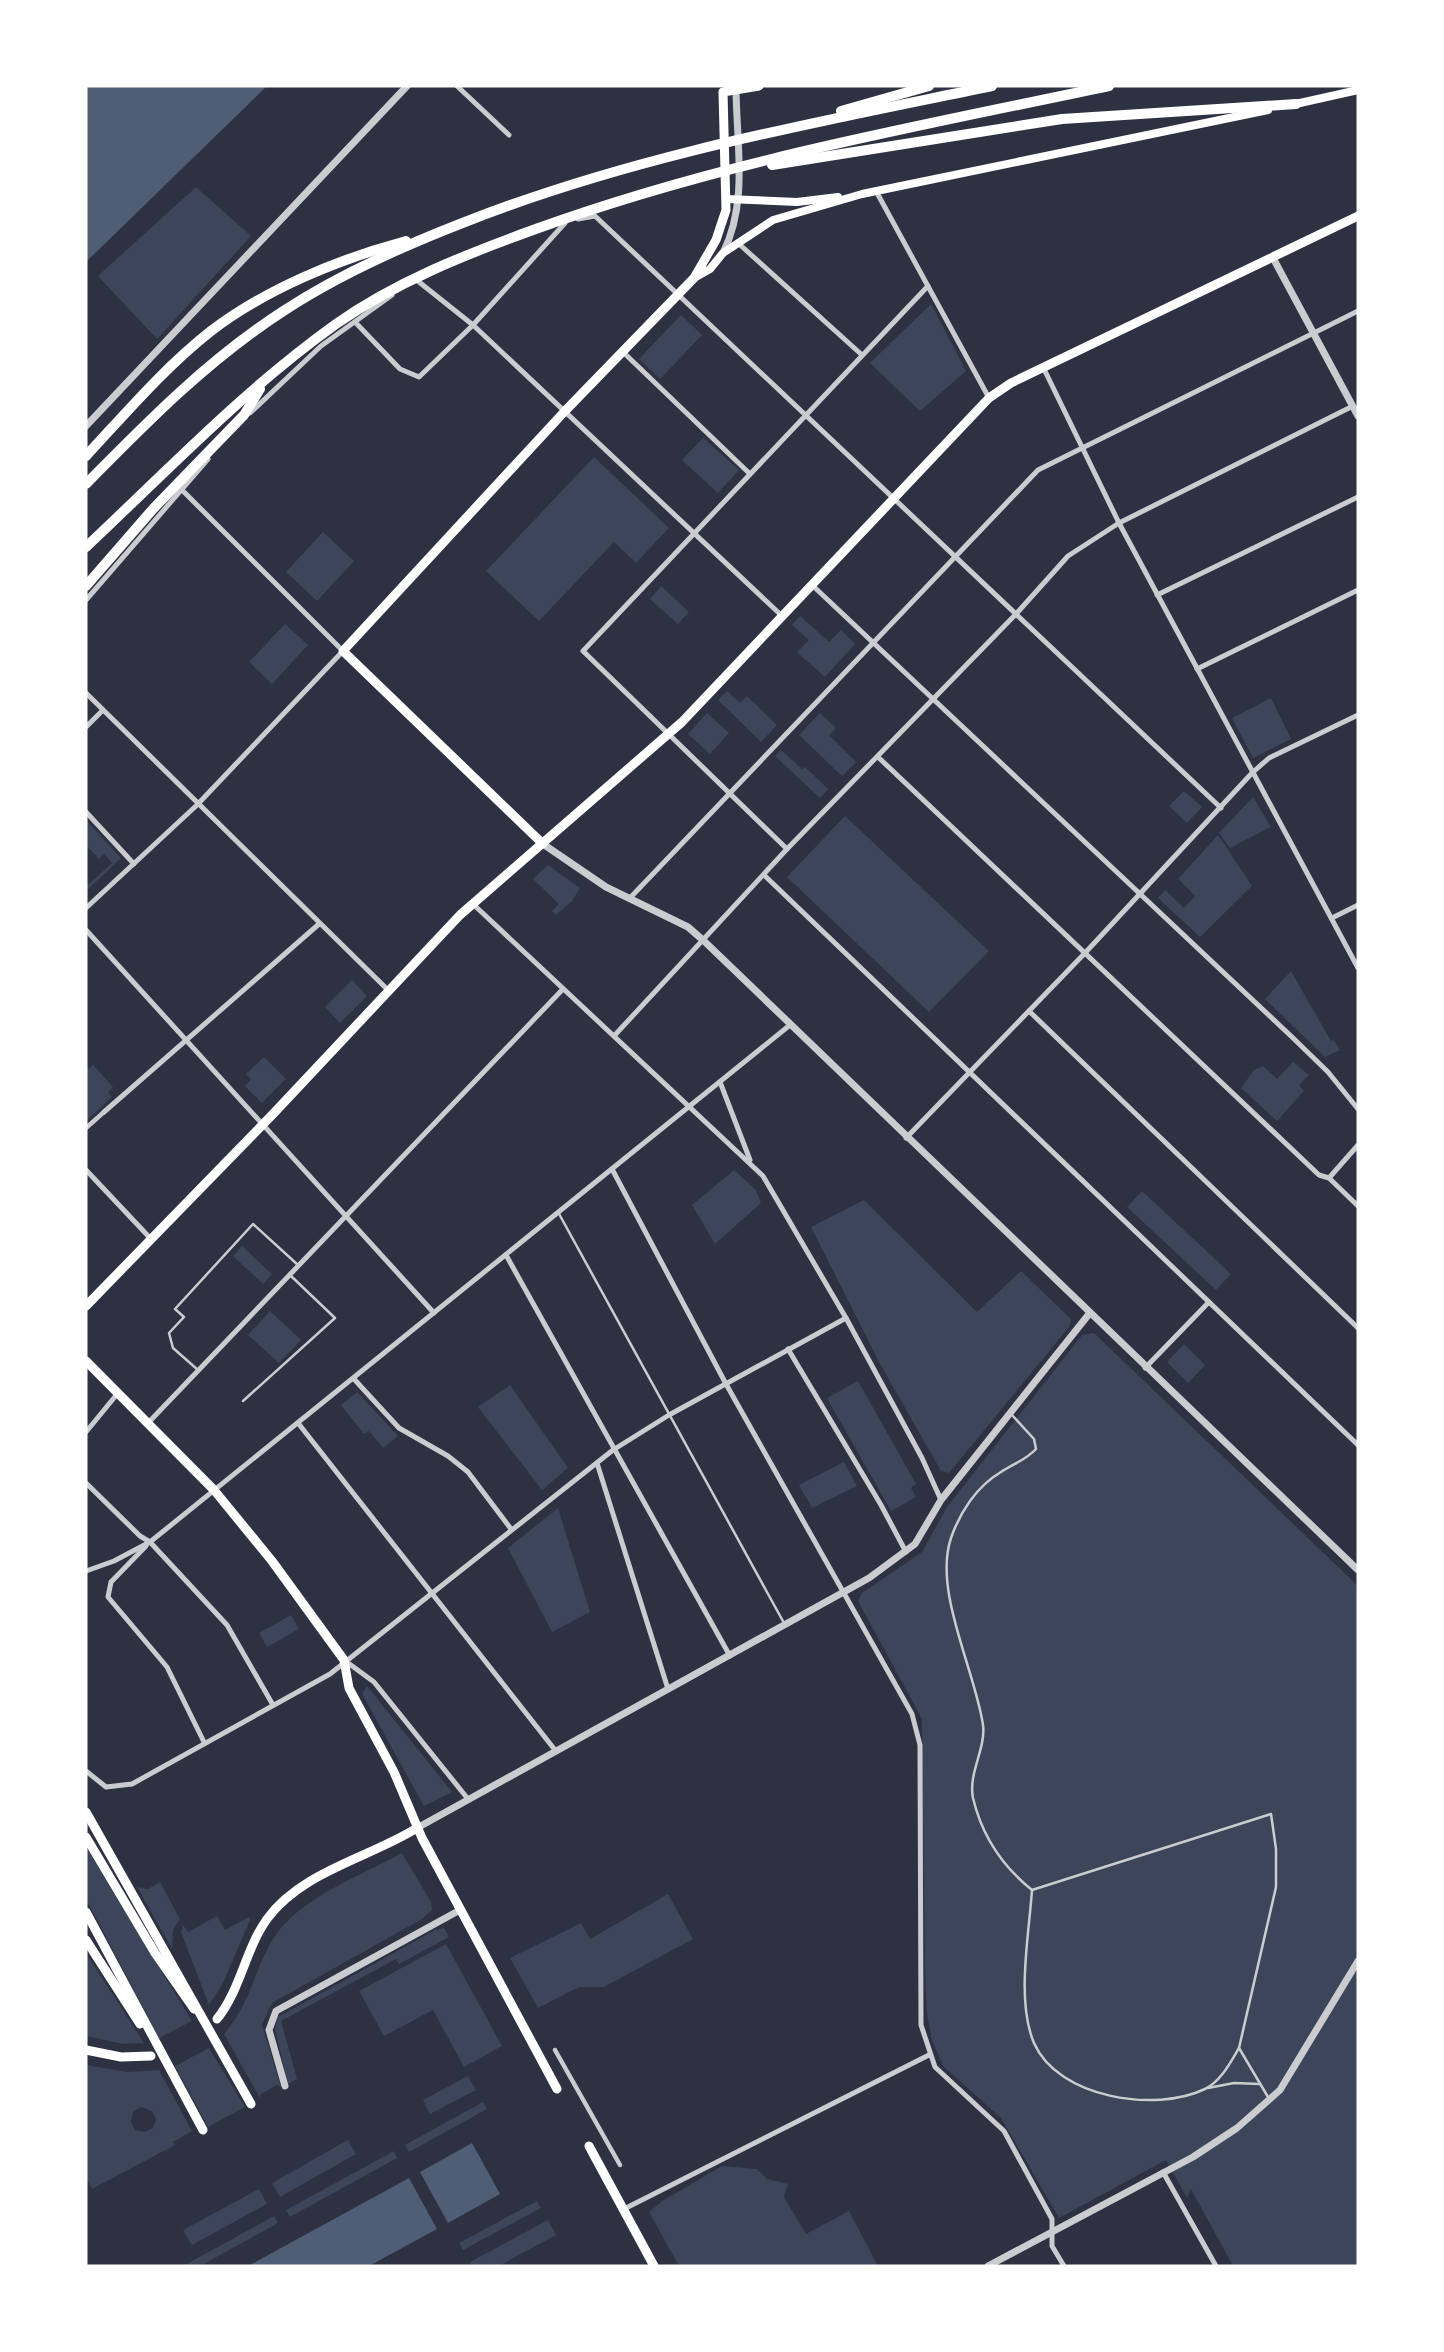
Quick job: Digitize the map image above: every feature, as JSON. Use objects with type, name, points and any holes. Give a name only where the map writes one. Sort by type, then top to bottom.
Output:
[{"type":"highway","points":[[86,456],[192,346],[248,306],[366,253],[442,231],[591,177],[783,129],[929,86]]},
{"type":"highway","points":[[783,129],[992,86]]},
{"type":"highway","points":[[86,547],[265,381],[335,325],[432,270],[579,213],[744,167],[843,141],[1109,86]]},
{"type":"highway","points":[[744,167],[798,163],[866,148],[1062,119],[1296,104]]},
{"type":"highway","points":[[86,483],[201,372],[242,339],[335,281],[442,231]]},
{"type":"highway","points":[[86,586],[153,509],[244,415],[265,381]]},
{"type":"main road","points":[[543,844],[343,651],[565,411],[694,278],[716,240],[726,210],[723,89],[759,86]]},
{"type":"main road","points":[[694,278],[710,269],[723,253],[773,220],[862,194],[1358,90]]},
{"type":"main road","points":[[726,199],[797,202],[862,194]]},
{"type":"main road","points":[[86,1306],[262,1126],[460,915],[669,735],[989,398],[1043,367],[1358,216]]},
{"type":"main road","points":[[86,1361],[214,1490],[272,1561],[344,1660],[349,1688],[394,1772],[417,1828],[557,2089]]},
{"type":"main road","points":[[86,1812],[251,2104]]},
{"type":"main road","points":[[217,2019],[232,1997],[260,1929],[281,1902],[343,1865],[392,1843],[417,1828]]},
{"type":"main road","points":[[86,1837],[179,1992],[201,2014]]},
{"type":"main road","points":[[86,1912],[203,2130]]},
{"type":"main road","points":[[86,1940],[129,2009],[154,2041]]},
{"type":"main road","points":[[86,2050],[121,2057],[150,2056]]},
{"type":"main road","points":[[589,2147],[654,2266]]},
{"type":"street","points":[[86,425],[407,86]]},
{"type":"street","points":[[457,86],[509,135]]},
{"type":"street","points":[[723,253],[736,223],[740,200],[736,87]]},
{"type":"street","points":[[876,191],[989,398]]},
{"type":"street","points":[[355,322],[400,369],[419,377],[473,325],[556,230],[573,219],[595,216],[1220,808]]},
{"type":"street","points":[[738,243],[862,355]]},
{"type":"street","points":[[1273,258],[1358,416]]},
{"type":"street","points":[[86,600],[265,397],[321,346],[415,278],[473,325],[782,616]]},
{"type":"street","points":[[787,849],[583,651],[928,286]]},
{"type":"street","points":[[629,899],[1038,470],[1358,311]]},
{"type":"street","points":[[623,352],[750,474]]},
{"type":"street","points":[[1043,367],[1119,523],[1358,968]]},
{"type":"street","points":[[614,1037],[787,849],[933,701],[1068,556],[1119,523],[1353,406]]},
{"type":"street","points":[[86,908],[197,805],[343,651],[182,490]]},
{"type":"street","points":[[1157,595],[1358,497]]},
{"type":"street","points":[[812,585],[1328,1072],[1358,1109]]},
{"type":"street","points":[[1197,669],[1358,590]]},
{"type":"street","points":[[86,693],[389,991]]},
{"type":"street","points":[[86,727],[103,710]]},
{"type":"street","points":[[906,1138],[1269,758],[1358,715]]},
{"type":"street","points":[[878,757],[1319,1175],[1329,1178],[1358,1206]]},
{"type":"street","points":[[86,811],[134,864]]},
{"type":"street","points":[[543,844],[579,870],[629,899],[688,927],[704,941],[1358,1570]]},
{"type":"street","points":[[764,874],[1358,1445]]},
{"type":"street","points":[[474,905],[751,1162],[776,1196],[846,1318],[941,1500]]},
{"type":"street","points":[[1332,918],[1358,905]]},
{"type":"street","points":[[86,1128],[319,924]]},
{"type":"street","points":[[86,930],[435,1313]]},
{"type":"street","points":[[148,1423],[564,989]]},
{"type":"street","points":[[1029,1011],[1358,1328]]},
{"type":"street","points":[[204,1742],[156,1651],[108,1597],[108,1587],[150,1542],[790,1025]]},
{"type":"street","points":[[720,1082],[751,1162]]},
{"type":"street","points":[[1329,1178],[1358,1145]]},
{"type":"street","points":[[612,1169],[726,1384],[844,1592],[917,1730],[922,1842],[921,2025],[929,2054],[941,2075],[1004,2131],[1052,2219],[1052,2246],[1064,2266]]},
{"type":"street","points":[[86,1170],[151,1239]]},
{"type":"street","points":[[506,1255],[730,1656]]},
{"type":"street","points":[[1145,1368],[1209,1302]]},
{"type":"street","points":[[417,1828],[844,1592],[906,1552],[915,1544],[941,1500],[1089,1314]]},
{"type":"street","points":[[86,1771],[106,1787],[127,1786],[330,1674],[344,1660],[613,1450],[669,1415],[846,1318]]},
{"type":"street","points":[[788,1349],[906,1552]]},
{"type":"street","points":[[354,1379],[399,1428],[448,1456],[468,1472],[511,1529]]},
{"type":"street","points":[[86,1433],[118,1393]]},
{"type":"street","points":[[298,1423],[555,1750]]},
{"type":"street","points":[[597,1463],[668,1689]]},
{"type":"street","points":[[86,1483],[150,1542],[227,1625],[273,1704]]},
{"type":"street","points":[[86,1571],[114,1561],[150,1542]]},
{"type":"street","points":[[344,1660],[374,1682],[468,1799]]},
{"type":"street","points":[[285,2086],[269,2030],[276,2011],[460,1910]]},
{"type":"street","points":[[988,2266],[1215,2143],[1270,2100],[1280,2090],[1358,1961]]},
{"type":"street","points":[[555,2050],[620,2165]]},
{"type":"street","points":[[624,2209],[929,2054]]},
{"type":"street","points":[[1163,2172],[1216,2266]]},
{"type":"lane","points":[[558,1212],[785,1625]]},
{"type":"lane","points":[[198,1370],[173,1348],[169,1333],[184,1317],[175,1310],[253,1224],[298,1265]]},
{"type":"lane","points":[[243,1401],[335,1318],[289,1274]]},
{"type":"lane","points":[[1010,1412],[1034,1440],[1036,1449],[1028,1457],[999,1473],[975,1493],[958,1519],[950,1541],[946,1567],[950,1597],[979,1700],[983,1729],[973,1796],[987,1837],[1000,1860],[1032,1889]]},
{"type":"lane","points":[[1032,1889],[1270,1814],[1276,1849],[1276,1887],[1239,2049],[1224,2073],[1205,2089]]},
{"type":"lane","points":[[1032,1889],[1026,2020],[1041,2057],[1072,2082],[1114,2097],[1160,2100],[1234,2082],[1260,2084]]},
{"type":"lane","points":[[1239,2049],[1270,2100]]},
{"type":"shaded area","points":[[86,86],[267,86],[86,262]]},
{"type":"shaded area","points":[[196,187],[251,236],[157,339],[98,276]]},
{"type":"shaded area","points":[[931,304],[966,371],[920,411],[870,363]]},
{"type":"shaded area","points":[[681,315],[702,335],[660,379],[639,359]]},
{"type":"shaded area","points":[[703,438],[739,470],[718,493],[682,460]]},
{"type":"shaded area","points":[[594,457],[669,528],[636,563],[614,542],[539,621],[486,571]]},
{"type":"shaded area","points":[[323,532],[354,561],[317,601],[286,572]]},
{"type":"shaded area","points":[[661,586],[689,612],[678,624],[650,599]]},
{"type":"shaded area","points":[[800,616],[829,642],[841,630],[855,644],[825,677],[797,652],[809,640],[792,625]]},
{"type":"shaded area","points":[[285,624],[308,645],[272,684],[249,662]]},
{"type":"shaded area","points":[[727,691],[740,703],[747,696],[777,725],[761,742],[718,700]]},
{"type":"shaded area","points":[[1271,698],[1291,739],[1253,758],[1232,718]]},
{"type":"shaded area","points":[[707,713],[729,733],[710,754],[688,734]]},
{"type":"shaded area","points":[[820,713],[836,728],[829,735],[856,762],[842,776],[799,735]]},
{"type":"shaded area","points":[[781,750],[802,769],[805,767],[828,789],[820,798],[775,756]]},
{"type":"shaded area","points":[[1184,791],[1202,807],[1187,823],[1169,806]]},
{"type":"shaded area","points":[[1253,797],[1271,827],[1230,848],[1219,833]]},
{"type":"shaded area","points":[[845,816],[989,951],[929,1012],[787,877]]},
{"type":"shaded area","points":[[86,820],[121,858],[86,891],[86,887],[112,863],[104,854],[99,859],[86,845]]},
{"type":"shaded area","points":[[1218,835],[1252,886],[1200,937],[1158,898],[1165,890],[1184,908],[1195,896],[1178,879]]},
{"type":"shaded area","points":[[548,865],[580,888],[572,901],[556,915],[552,911],[559,904],[533,879]]},
{"type":"shaded area","points":[[1291,971],[1331,1041],[1334,1040],[1340,1050],[1325,1057],[1265,999]]},
{"type":"shaded area","points":[[352,980],[367,996],[340,1023],[325,1007]]},
{"type":"shaded area","points":[[264,1057],[286,1079],[262,1103],[245,1086],[251,1079],[246,1074]]},
{"type":"shaded area","points":[[1293,1062],[1309,1075],[1299,1085],[1304,1091],[1277,1121],[1241,1088],[1254,1070],[1263,1066],[1277,1079]]},
{"type":"shaded area","points":[[93,1065],[113,1087],[108,1092],[112,1097],[86,1121],[86,1071]]},
{"type":"shaded area","points":[[734,1170],[756,1190],[761,1203],[715,1244],[692,1205]]},
{"type":"shaded area","points":[[1142,1191],[1231,1274],[1216,1290],[1127,1207]]},
{"type":"shaded area","points":[[864,1200],[977,1312],[1021,1271],[1071,1319],[1070,1326],[949,1473],[941,1471],[879,1362],[811,1227]]},
{"type":"shaded area","points":[[242,1246],[272,1274],[263,1284],[233,1256]]},
{"type":"shaded area","points":[[270,1311],[301,1340],[279,1363],[248,1335]]},
{"type":"shaded area","points":[[1094,1333],[1358,1586],[1358,2266],[1233,2266],[1191,2189],[1187,2198],[1166,2160],[1059,2218],[1001,2118],[943,2066],[932,2040],[927,2014],[925,1972],[922,1719],[858,1601],[862,1593],[922,1552],[947,1507],[1082,1335]]},
{"type":"shaded area","points":[[1184,1344],[1205,1365],[1188,1383],[1167,1362]]},
{"type":"shaded area","points":[[858,1381],[916,1484],[911,1488],[916,1497],[891,1511],[827,1398]]},
{"type":"shaded area","points":[[510,1385],[568,1468],[542,1490],[478,1407]]},
{"type":"shaded area","points":[[357,1392],[398,1436],[383,1448],[369,1431],[364,1434],[341,1405]]},
{"type":"shaded area","points":[[844,1462],[857,1486],[812,1508],[799,1485]]},
{"type":"shaded area","points":[[558,1508],[590,1612],[552,1632],[508,1548]]},
{"type":"shaded area","points":[[291,1615],[299,1629],[267,1647],[259,1633]]},
{"type":"shaded area","points":[[367,1686],[452,1792],[424,1806],[362,1694]]},
{"type":"shaded area","points":[[86,1847],[192,2021],[159,2038],[86,1899]]},
{"type":"shaded area","points":[[402,1853],[431,1902],[432,1910],[422,1919],[272,2003],[262,2025],[281,2087],[277,2085],[261,2094],[260,2098],[224,2034],[241,2010],[273,1939],[284,1925],[314,1900]]},
{"type":"shaded area","points":[[160,1882],[180,1919],[173,1930],[172,1949],[137,1887],[148,1889]]},
{"type":"shaded area","points":[[668,1894],[693,1939],[604,1987],[579,1987],[538,2008],[510,1958],[581,1923],[590,1939]]},
{"type":"shaded area","points":[[217,1916],[225,1930],[249,1917],[250,1920],[222,1985],[209,2005],[181,1932],[183,1925],[188,1932]]},
{"type":"shaded area","points":[[444,1928],[449,1937],[399,1964],[396,1959],[281,2021],[297,2079],[288,2084],[275,2029],[278,2017],[435,1930]]},
{"type":"shaded area","points":[[446,1944],[502,2046],[464,2067],[433,2010],[384,2036],[359,1991]]},
{"type":"shaded area","points":[[86,1953],[144,2043],[123,2044],[86,2036]]},
{"type":"shaded area","points":[[209,2048],[245,2107],[208,2127],[175,2066]]},
{"type":"shaded area","points":[[86,2065],[127,2072],[159,2070],[192,2131],[173,2142],[175,2145],[92,2189],[86,2178]],"holes":[[[141,2107],[152,2111],[156,2119],[153,2128],[145,2132],[135,2130],[131,2122],[133,2112]]]},
{"type":"shaded area","points":[[468,2076],[476,2090],[430,2114],[423,2100]]},
{"type":"shaded area","points":[[483,2102],[487,2109],[409,2152],[405,2145]]},
{"type":"shaded area","points":[[348,2140],[356,2154],[280,2197],[272,2183]]},
{"type":"shaded area","points":[[472,2143],[500,2194],[448,2223],[420,2172]]},
{"type":"shaded area","points":[[394,2151],[397,2158],[290,2217],[286,2210]]},
{"type":"shaded area","points":[[722,2166],[757,2169],[767,2179],[788,2184],[784,2197],[806,2234],[849,2211],[878,2266],[679,2266],[649,2212],[664,2200]]},
{"type":"shaded area","points":[[409,2178],[437,2229],[369,2266],[248,2266]]},
{"type":"shaded area","points":[[259,2189],[267,2204],[192,2245],[183,2230]]},
{"type":"shaded area","points":[[537,2201],[541,2208],[463,2250],[459,2243]]},
{"type":"shaded area","points":[[274,2216],[278,2223],[200,2266],[183,2266]]},
{"type":"shaded area","points":[[548,2220],[556,2235],[499,2266],[472,2266],[470,2262]]}]
